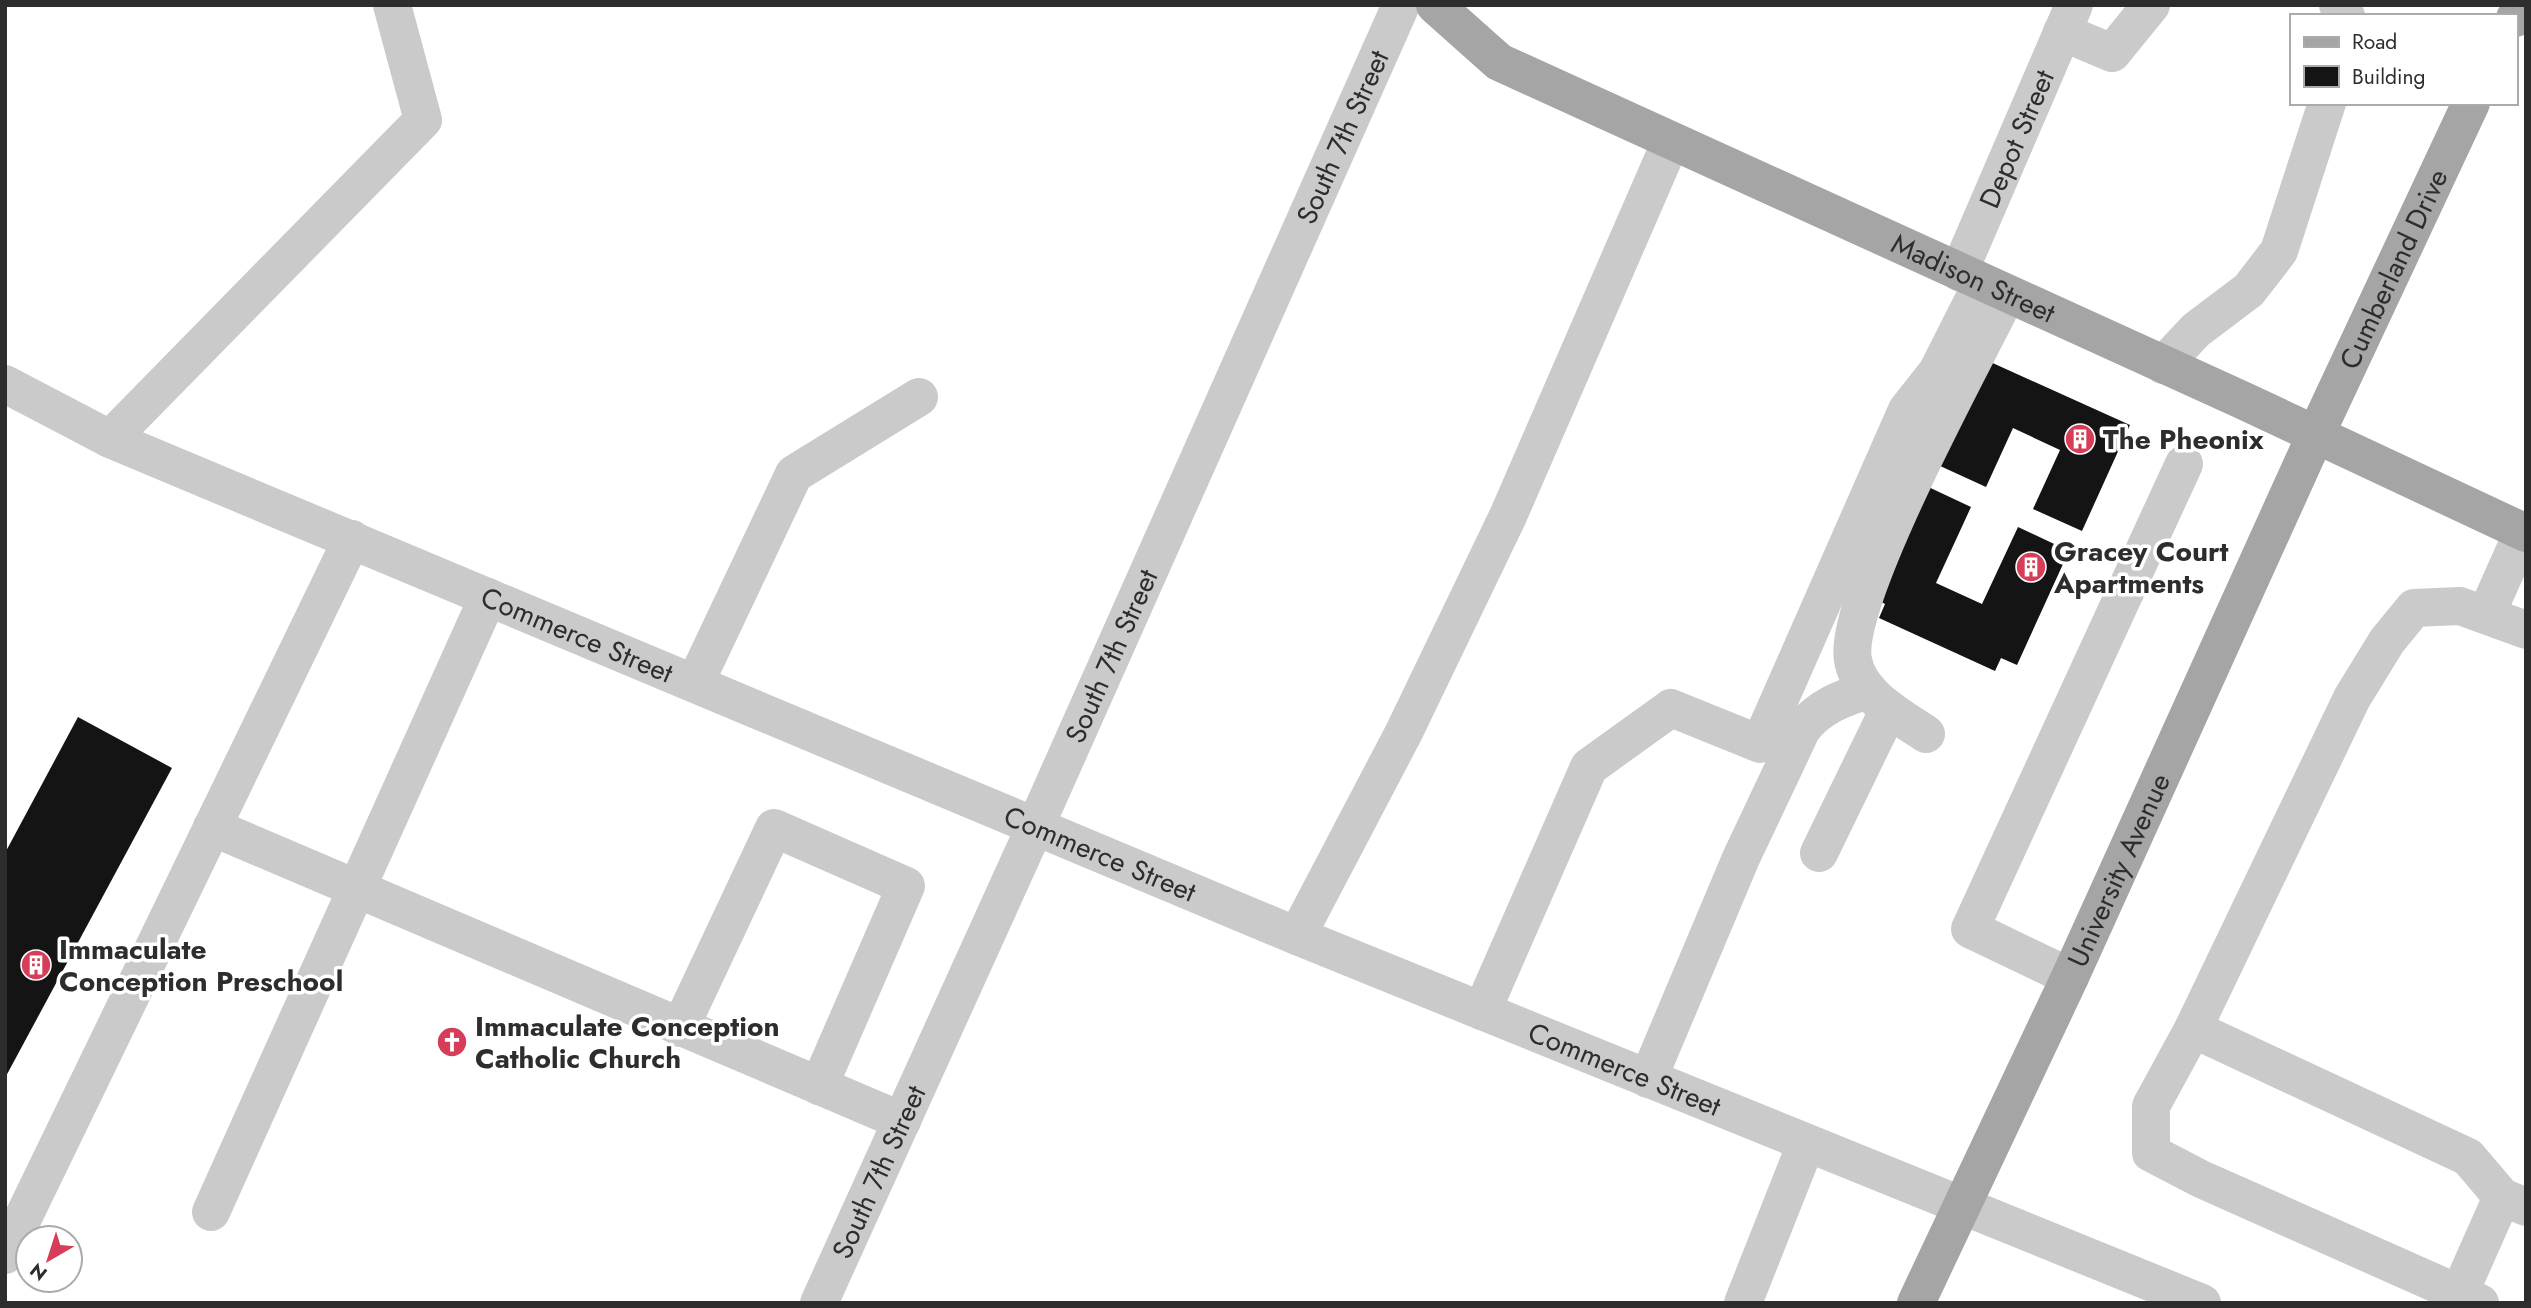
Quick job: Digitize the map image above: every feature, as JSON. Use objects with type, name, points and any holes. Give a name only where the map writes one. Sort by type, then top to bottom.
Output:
[{"type":"main road","name":"Madison Street","points":[[1434,5],[1499,62],[2524,532]]},
{"type":"main road","name":"Cumberland Drive","points":[[2316,435],[2471,105]]},
{"type":"main road","name":"University Avenue","points":[[1916,1303],[2070,977],[2316,435]]},
{"type":"street","points":[[110,439],[423,120],[392,5]]},
{"type":"street","name":"South 7th Street","points":[[818,1303],[1035,827],[1401,5]]},
{"type":"street","points":[[2068,19],[2112,53],[2151,5]]},
{"type":"street","name":"Depot Street","points":[[1983,283],[2068,19]]},
{"type":"street","points":[[2164,365],[2196,330],[2249,290],[2276,257],[2326,105]]},
{"type":"street","points":[[1297,936],[1404,732],[1508,516],[1671,141]]},
{"type":"street","points":[[1926,734],[1878,699],[1853,662],[1851,644],[1860,605],[1913,482],[1983,283]]},
{"type":"street","points":[[1482,1011],[1589,767],[1671,708],[1760,744],[1907,410],[1937,372],[1983,283]]},
{"type":"street","name":"Commerce Street","points":[[5,384],[110,439],[1035,827],[1806,1144],[2202,1303]]},
{"type":"street","points":[[695,683],[794,474],[919,397]]},
{"type":"street","points":[[2070,977],[1970,929],[2184,464]]},
{"type":"street","points":[[2487,615],[2524,532]]},
{"type":"street","points":[[5,1255],[352,540]]},
{"type":"street","points":[[211,1212],[488,597]]},
{"type":"street","points":[[2193,1029],[2468,1157],[2514,1202],[2465,1299],[2201,1180],[2151,1153],[2151,1106],[2193,1029],[2353,698],[2388,641],[2414,608],[2460,606],[2526,630]]},
{"type":"street","points":[[1819,853],[1878,699]]},
{"type":"street","points":[[1648,1079],[1741,858],[1802,729],[1814,714],[1832,702],[1878,699]]},
{"type":"street","points":[[212,827],[355,891],[902,1121]]},
{"type":"street","points":[[680,1028],[774,828],[906,886],[819,1086]]},
{"type":"street","points":[[1743,1303],[1806,1144]]},
{"type":"building","name":"The Pheonix","points":[[1986,360],[2130,425],[2082,531],[2033,509],[2060,450],[2013,428],[1986,487],[1938,465]]},
{"type":"building","name":"Gracey Court Apartments","points":[[1922,484],[1971,507],[1936,583],[1982,604],[2018,527],[2069,551],[2017,665],[2001,658],[1995,671],[1879,618],[1885,604],[1870,596]]},
{"type":"building","name":"Immaculate Conception Preschool","points":[[78,717],[172,768],[5,1078],[5,853]]},
{"type":"place","name":"The Pheonix","points":[[2080,439]]},
{"type":"place","name":"Gracey Court Apartments","points":[[2031,567]]},
{"type":"place","name":"Immaculate Conception Preschool","points":[[36,965]]},
{"type":"place","name":"Immaculate Conception Catholic Church","points":[[452,1042]]}]
